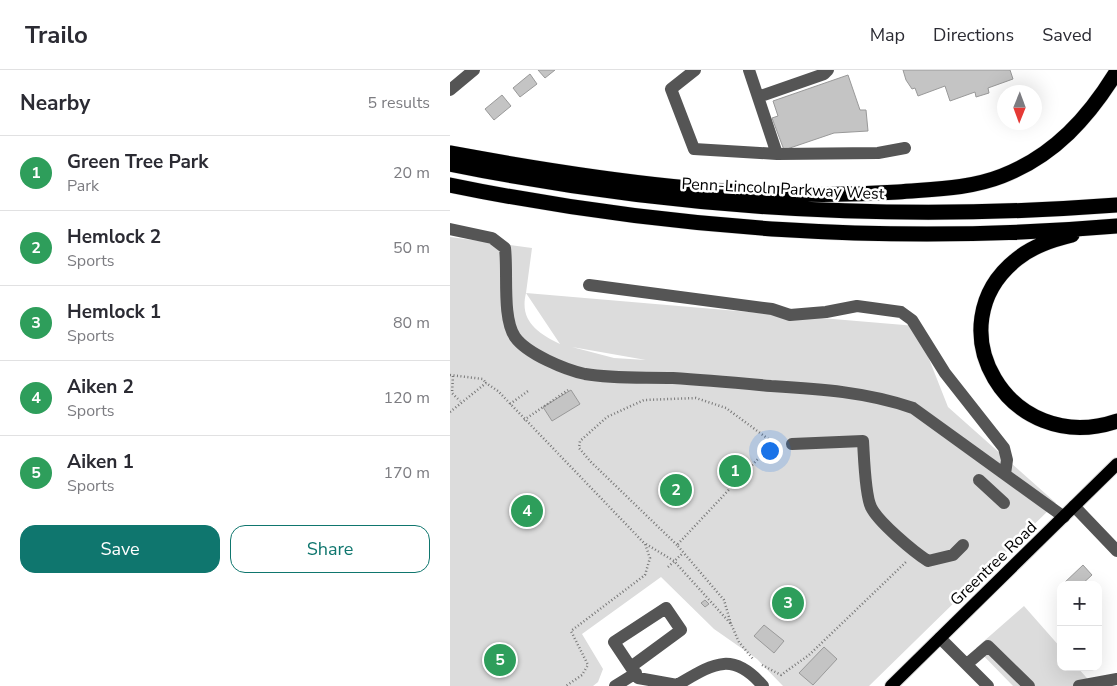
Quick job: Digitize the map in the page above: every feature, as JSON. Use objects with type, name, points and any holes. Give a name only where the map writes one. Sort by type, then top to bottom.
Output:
[{"type":"highway","points":[[450,153],[558,173],[691,188],[830,195],[948,188],[976,184],[1003,176],[1049,152],[1089,112],[1117,71]]},
{"type":"highway","name":"Penn-Lincoln Parkway West","points":[[450,164],[600,190],[781,209],[964,212],[1117,205]]},
{"type":"highway","points":[[450,185],[597,211],[780,229],[964,233],[1115,226]]},
{"type":"highway","points":[[1115,226],[1054,240],[1038,246],[1016,259],[999,278],[987,300],[982,336],[986,360],[997,383],[1004,393],[1023,411],[1047,423],[1072,428],[1097,426],[1117,421]]},
{"type":"main road","name":"Greentree Road","points":[[891,686],[1117,464]]},
{"type":"street","points":[[450,90],[474,70]]},
{"type":"street","points":[[695,70],[671,89],[694,149],[777,154],[878,153],[906,148]]},
{"type":"street","points":[[749,70],[777,154]]},
{"type":"street","points":[[758,97],[824,74],[828,70]]},
{"type":"street","points":[[450,229],[492,238],[505,248],[508,269],[506,313],[515,337],[534,354],[583,373],[598,376],[674,378],[848,391],[886,399],[914,408],[1064,516]]},
{"type":"street","points":[[589,285],[772,309],[790,315],[826,312],[856,306],[901,312],[912,320],[945,372],[1004,448],[1007,460],[1005,474]]},
{"type":"street","points":[[792,444],[863,441],[871,507],[915,553],[928,561],[953,555],[963,545]]},
{"type":"street","points":[[979,480],[1004,503]]},
{"type":"street","points":[[1074,506],[1117,551]]},
{"type":"street","points":[[615,686],[634,670],[682,630],[666,608],[614,642],[634,670],[638,678],[676,685],[707,668],[734,662],[752,672],[763,686]]},
{"type":"street","points":[[940,638],[988,686]]},
{"type":"street","points":[[967,664],[988,646],[1029,686]]},
{"type":"street","points":[[1079,686],[1117,679]]},
{"type":"path","points":[[460,401],[452,393],[451,376],[483,379],[510,404],[645,544],[674,561],[732,624]]},
{"type":"path","points":[[450,412],[460,401],[486,383]]},
{"type":"path","points":[[524,420],[568,390]]},
{"type":"path","points":[[510,404],[528,391]]},
{"type":"path","points":[[676,545],[772,445],[771,441],[726,408],[696,398],[644,400],[608,417],[580,441],[579,448],[591,462],[683,552],[724,600],[739,642],[756,662],[781,675],[809,655],[915,553]]},
{"type":"path","points":[[566,686],[582,675],[588,665],[571,631],[645,574],[650,558],[645,544]]},
{"type":"path","points":[[668,567],[683,552]]},
{"type":"shaded area","points":[[450,237],[532,248],[526,293],[916,326],[948,407],[1056,503],[869,686],[783,686],[757,659],[714,629],[661,577],[582,634],[603,669],[598,682],[593,686],[450,686]],"holes":[[[526,293],[560,344],[544,335],[532,325],[525,311]],[[572,347],[646,360],[614,358]]]},
{"type":"shaded area","points":[[1024,606],[1057,643],[1057,671],[1081,671],[1094,686],[1013,686],[976,648]]},
{"type":"building","points":[[538,70],[555,70],[545,78]]},
{"type":"building","points":[[903,70],[1010,70],[1013,79],[988,88],[989,93],[976,97],[975,92],[950,101],[945,86],[918,96],[915,88],[912,89],[906,80]]},
{"type":"building","points":[[530,74],[537,84],[520,97],[513,88]]},
{"type":"building","points":[[848,75],[860,110],[866,110],[868,131],[834,133],[784,150],[772,118],[778,116],[773,101]]},
{"type":"building","points":[[502,95],[511,106],[494,120],[485,109]]},
{"type":"building","points":[[571,390],[580,404],[552,421],[543,407]]},
{"type":"building","points":[[1083,565],[1092,575],[1085,581],[1066,581]]},
{"type":"building","points":[[705,600],[709,604],[705,607],[701,603]]},
{"type":"building","points":[[764,625],[784,641],[774,653],[754,636]]},
{"type":"building","points":[[824,647],[837,659],[813,685],[799,673]]},
{"type":"place","name":"Green Tree Park","points":[[735,471]]},
{"type":"place","name":"Hemlock 2","points":[[676,490]]},
{"type":"place","name":"Aiken 2","points":[[527,511]]},
{"type":"place","name":"Hemlock 1","points":[[788,603]]},
{"type":"place","name":"Aiken 1","points":[[500,660]]}]
